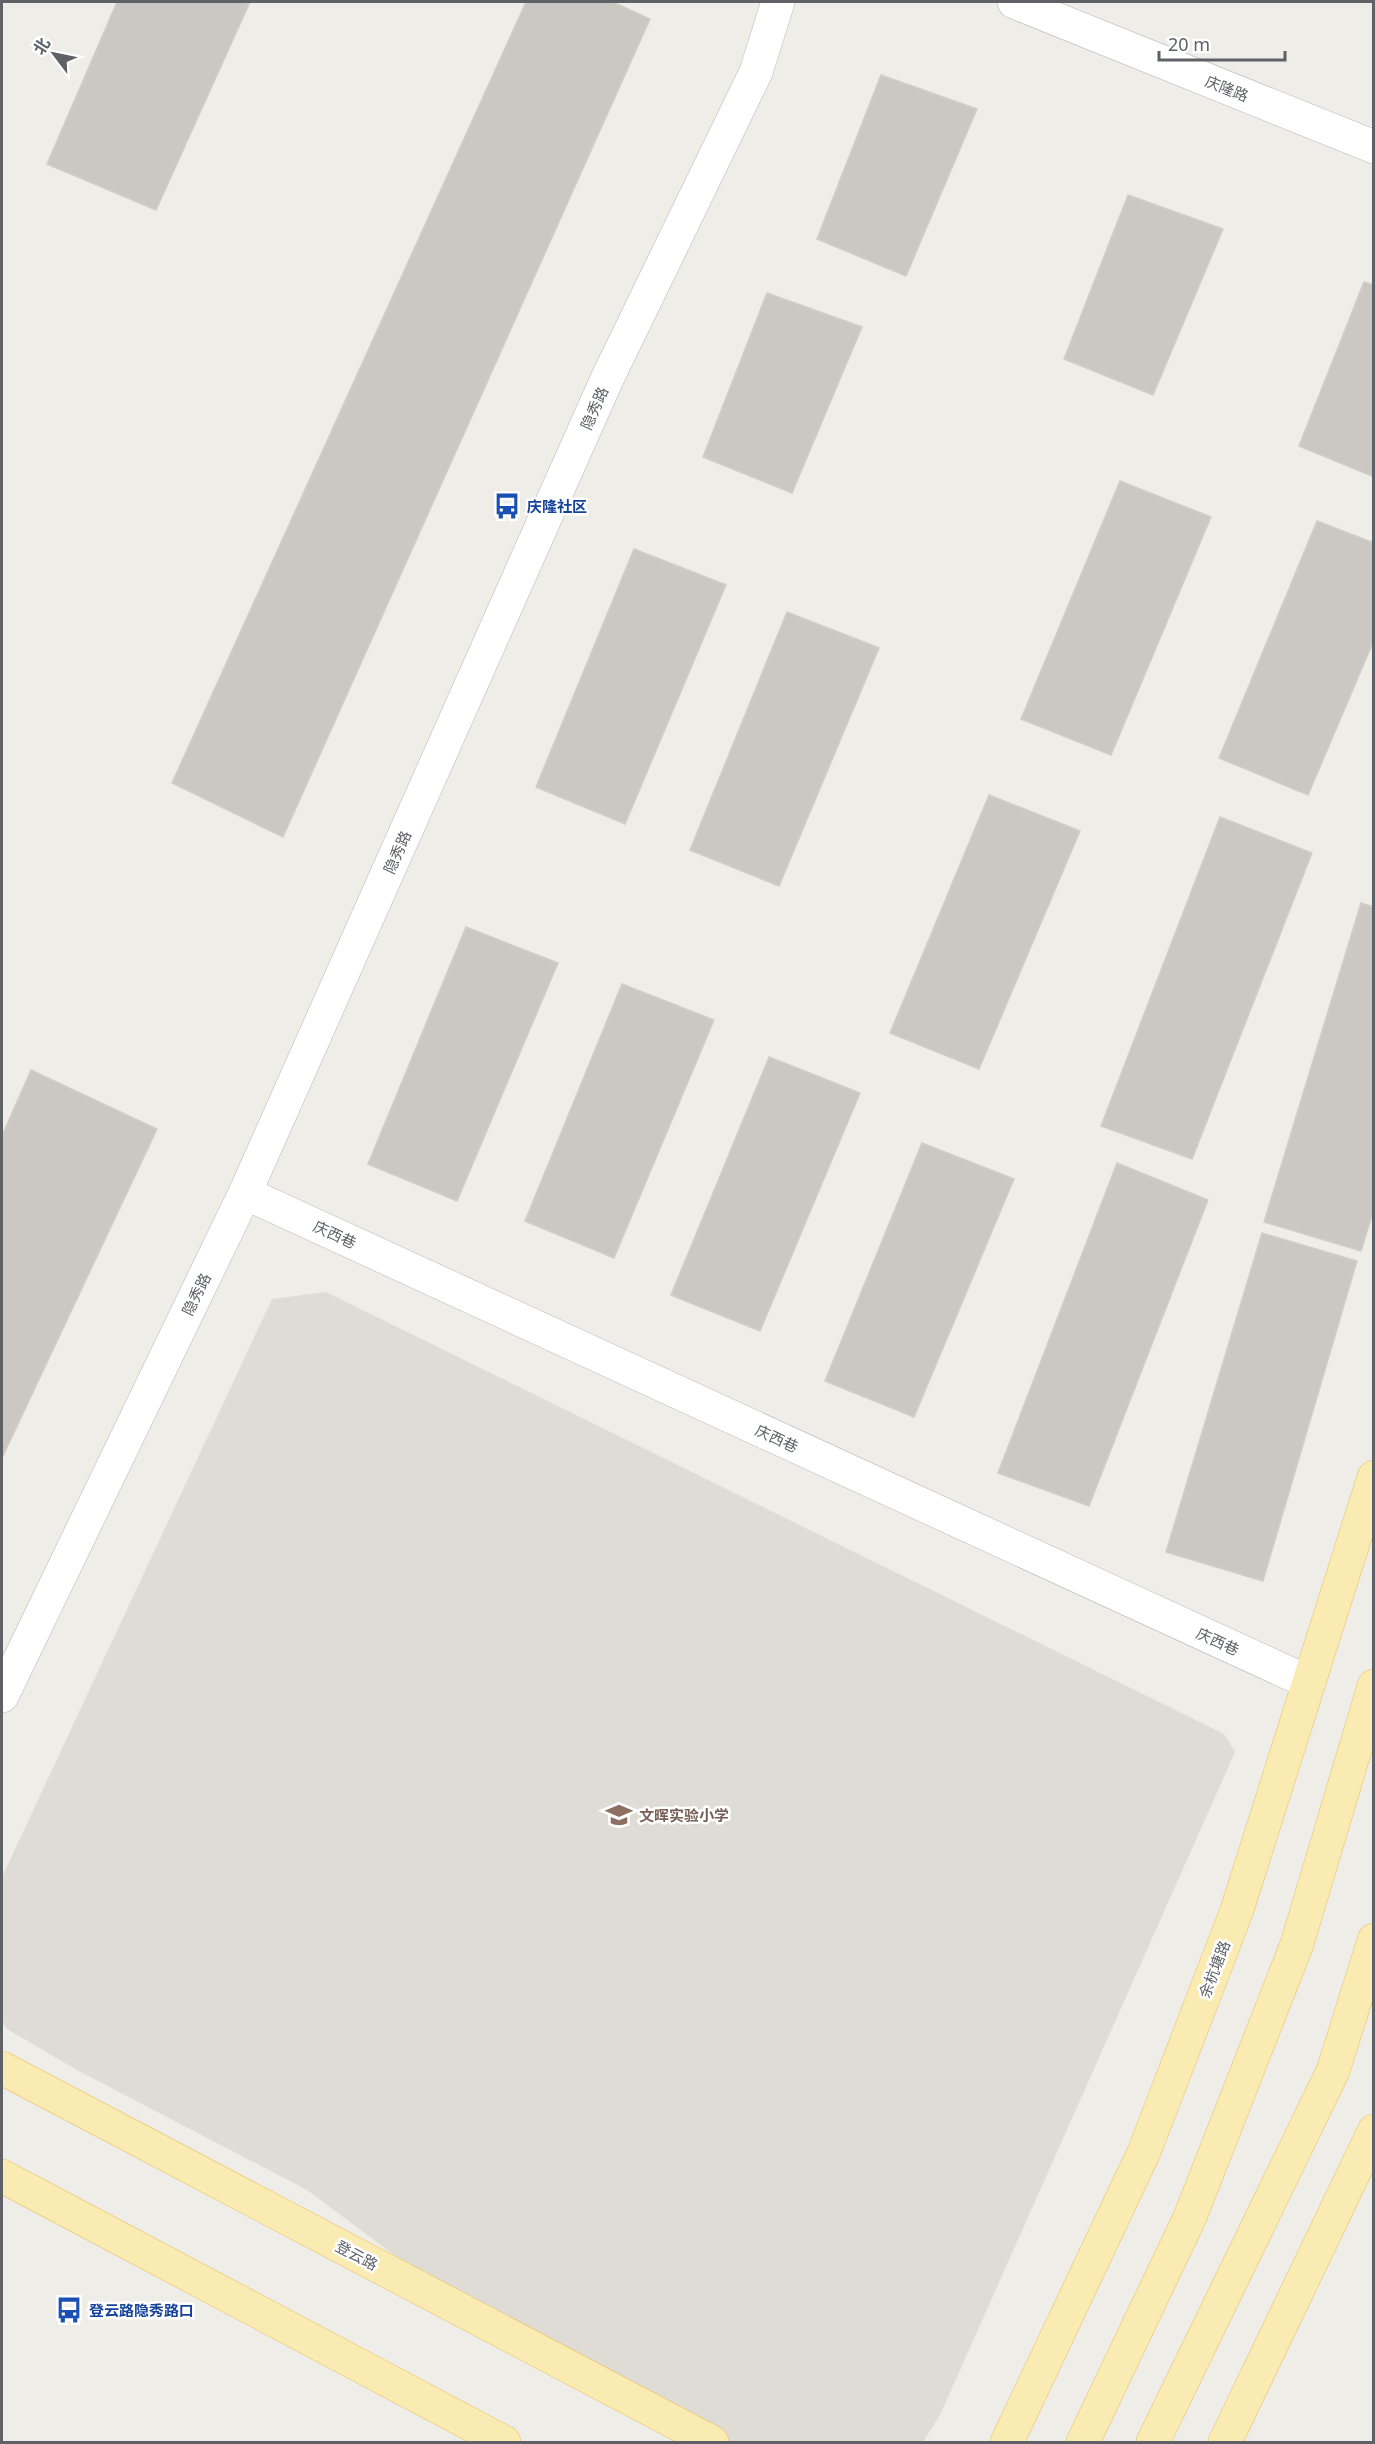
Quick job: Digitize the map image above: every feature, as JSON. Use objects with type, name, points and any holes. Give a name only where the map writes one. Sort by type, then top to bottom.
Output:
[{"type":"main road","name":"余杭塘路","points":[[1007,2442],[1144,2152],[1237,1910],[1374,1477]]},
{"type":"main road","points":[[1083,2442],[1190,2217],[1297,1944],[1374,1686]]},
{"type":"main road","points":[[1153,2442],[1333,2071],[1374,1940]]},
{"type":"main road","name":"登云路","points":[[2,2068],[712,2442]]},
{"type":"main road","points":[[1225,2442],[1374,2131]]},
{"type":"main road","points":[[2,2176],[504,2442]]},
{"type":"street","name":"隐秀路","points":[[2,1696],[245,1193],[607,379],[756,72],[778,2]]},
{"type":"street","name":"庆隆路","points":[[1014,2],[1374,147]]},
{"type":"street","name":"庆西巷","points":[[245,1193],[1308,1682]]},
{"type":"shaded area","name":"文晖实验小学","points":[[326,1292],[1224,1734],[1235,1752],[940,2415],[923,2442],[727,2442],[433,2284],[307,2190],[77,2070],[7,2029],[2,2021],[2,1877],[272,1299]]},
{"type":"building","points":[[117,2],[250,2],[156,210],[47,164]]},
{"type":"building","points":[[526,2],[613,2],[650,19],[283,837],[172,783]]},
{"type":"building","points":[[881,75],[977,109],[906,276],[817,239]]},
{"type":"building","points":[[1128,195],[1223,229],[1153,395],[1064,359]]},
{"type":"building","points":[[1364,282],[1374,285],[1374,477],[1299,446]]},
{"type":"building","points":[[767,293],[862,327],[792,493],[703,457]]},
{"type":"building","points":[[1120,481],[1211,517],[1111,755],[1021,719]]},
{"type":"building","points":[[1317,521],[1374,543],[1374,640],[1308,795],[1219,758]]},
{"type":"building","points":[[634,549],[726,585],[625,824],[536,787]]},
{"type":"building","points":[[787,612],[879,648],[779,886],[690,850]]},
{"type":"building","points":[[989,795],[1080,831],[979,1069],[890,1033]]},
{"type":"building","points":[[1220,817],[1312,853],[1192,1159],[1101,1126]]},
{"type":"building","points":[[1361,903],[1374,907],[1374,1209],[1361,1251],[1264,1222]]},
{"type":"building","points":[[466,927],[558,963],[457,1201],[368,1164]]},
{"type":"building","points":[[622,984],[714,1020],[614,1258],[525,1221]]},
{"type":"building","points":[[769,1057],[860,1093],[760,1331],[671,1295]]},
{"type":"building","points":[[31,1070],[157,1129],[2,1458],[2,1136]]},
{"type":"building","points":[[922,1143],[1014,1179],[914,1417],[825,1381]]},
{"type":"building","points":[[1117,1163],[1208,1200],[1089,1506],[998,1473]]},
{"type":"building","points":[[1262,1233],[1357,1261],[1263,1581],[1166,1552]]},
{"type":"place","name":"庆隆社区","points":[[507,506]]},
{"type":"place","name":"文晖实验小学","points":[[619,1815]]},
{"type":"place","name":"登云路隐秀路口","points":[[69,2310]]}]
